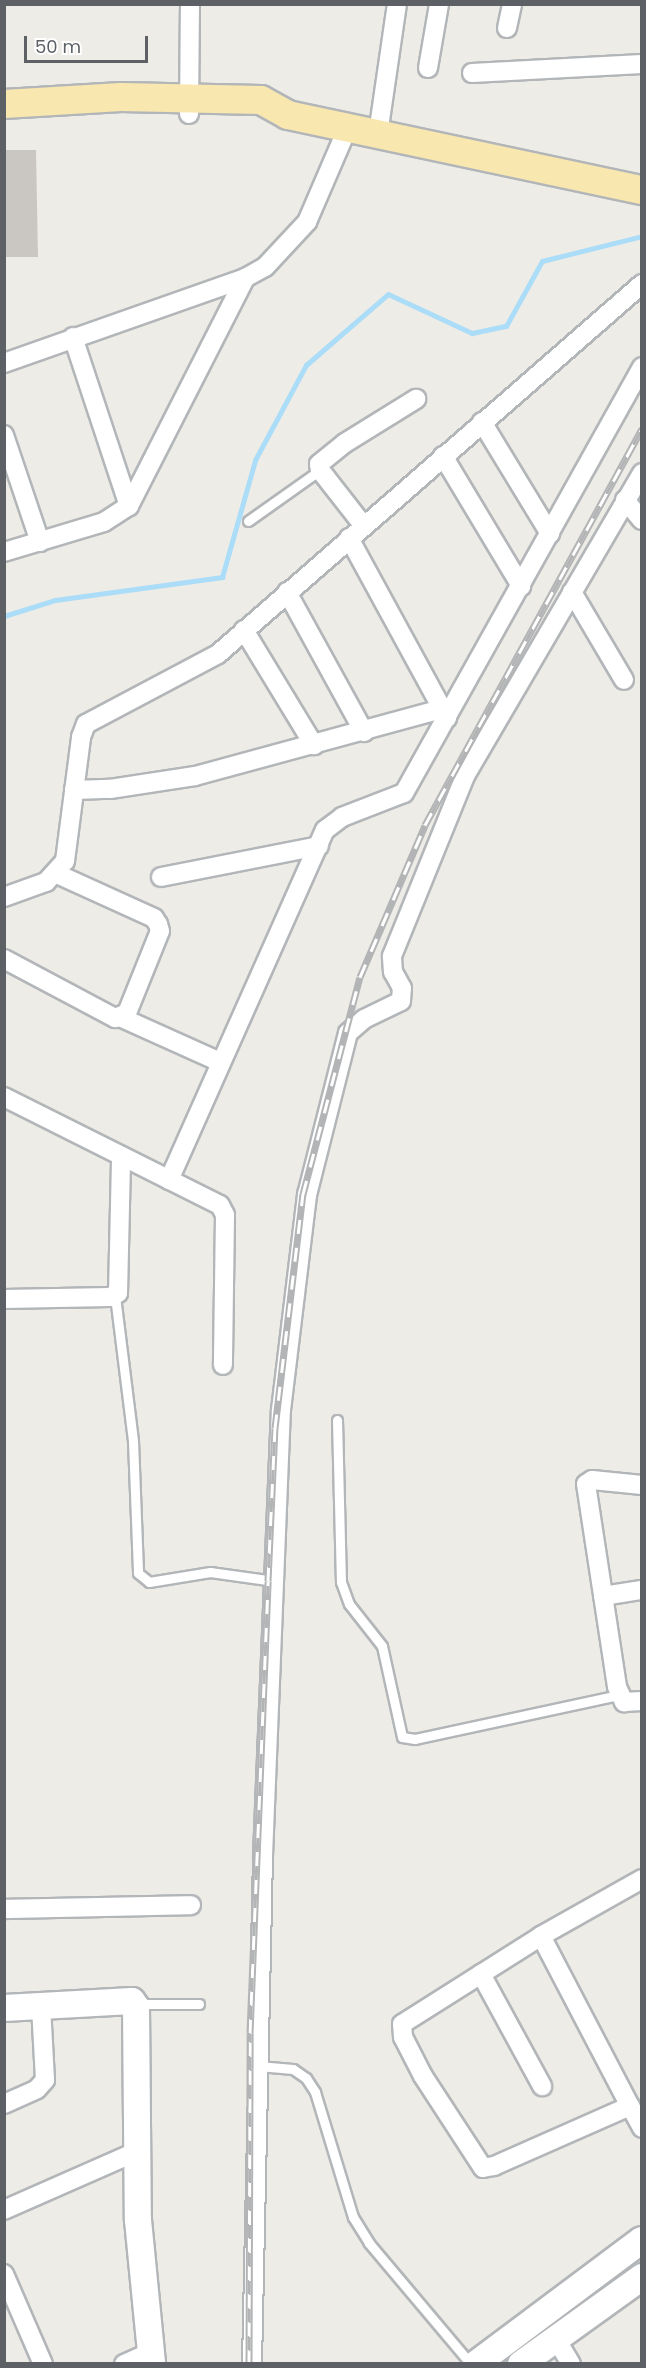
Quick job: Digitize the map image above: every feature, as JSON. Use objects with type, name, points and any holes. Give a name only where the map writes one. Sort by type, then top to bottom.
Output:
[{"type":"main road","points":[[4,104],[189,105],[260,118],[288,115],[642,190]]},
{"type":"main road","points":[[4,122],[189,105]]},
{"type":"street","points":[[189,105],[190,4]]},
{"type":"street","points":[[378,134],[397,4]]},
{"type":"street","points":[[428,68],[439,4]]},
{"type":"street","points":[[507,28],[512,4]]},
{"type":"street","points":[[472,73],[642,64]]},
{"type":"street","points":[[4,363],[245,278],[279,255],[307,222],[348,127]]},
{"type":"street","points":[[4,552],[104,522],[129,506],[245,278]]},
{"type":"street","points":[[4,897],[57,874],[65,861],[81,736],[86,724],[218,654],[363,525],[642,284]]},
{"type":"street","points":[[74,337],[129,506]]},
{"type":"street","points":[[169,1180],[220,1062],[320,846],[325,830],[333,822],[404,793],[444,713],[550,534],[642,366]]},
{"type":"street","points":[[363,525],[320,470],[319,464],[345,442],[416,399]]},
{"type":"street","points":[[482,422],[550,534]]},
{"type":"street","points":[[4,435],[40,542]]},
{"type":"street","points":[[443,456],[520,586]]},
{"type":"street","points":[[252,2364],[258,2066],[281,1410],[307,1195],[348,1033],[364,1019],[401,1001],[402,988],[391,964],[401,927],[465,776],[642,472]]},
{"type":"street","points":[[625,500],[642,520]]},
{"type":"street","points":[[349,538],[444,713]]},
{"type":"street","points":[[287,592],[364,732]]},
{"type":"street","points":[[572,592],[624,680]]},
{"type":"street","points":[[244,630],[314,745]]},
{"type":"street","points":[[74,790],[157,783],[444,713]]},
{"type":"street","points":[[161,877],[320,846]]},
{"type":"street","points":[[57,874],[154,918],[158,924],[160,931],[122,1018]]},
{"type":"street","points":[[4,958],[115,1018],[122,1018],[220,1062]]},
{"type":"street","points":[[4,1097],[169,1180],[223,1210],[223,1365]]},
{"type":"street","points":[[4,1299],[115,1296],[121,1156]]},
{"type":"street","points":[[642,1485],[592,1480],[586,1484],[619,1695],[624,1702],[642,1701]]},
{"type":"street","points":[[603,1596],[642,1590]]},
{"type":"street","points":[[630,2106],[494,2166],[483,2168],[423,2076],[401,2029],[414,2014],[541,1936],[642,1879]]},
{"type":"street","points":[[4,1909],[190,1905]]},
{"type":"street","points":[[541,1936],[642,2128]]},
{"type":"street","points":[[481,1974],[542,2086]]},
{"type":"street","points":[[4,2008],[135,2004],[138,2220],[152,2358],[124,2364]]},
{"type":"street","points":[[4,2104],[37,2089],[45,2080],[41,2006]]},
{"type":"street","points":[[4,2210],[138,2151]]},
{"type":"street","points":[[476,2364],[642,2240]]},
{"type":"street","points":[[4,2274],[43,2364]]},
{"type":"street","points":[[521,2364],[642,2277]]},
{"type":"street","points":[[556,2339],[571,2364]]},
{"type":"lane","points":[[248,521],[320,470]]},
{"type":"lane","points":[[115,1296],[133,1441],[138,1573],[149,1582],[210,1572],[274,1581]]},
{"type":"lane","points":[[337,1420],[342,1588],[349,1604],[382,1646],[402,1737],[415,1739],[619,1695]]},
{"type":"lane","points":[[135,2004],[199,2004]]},
{"type":"lane","points":[[258,2066],[293,2069],[306,2078],[315,2092],[353,2217],[369,2243],[471,2364]]},
{"type":"building","points":[[4,150],[36,150],[38,257],[4,257]]},
{"type":"waterway","points":[[4,616],[55,600],[222,577],[255,460],[306,365],[388,294],[472,333],[506,326],[542,261],[642,236]]},
{"type":"railway","points":[[249,2364],[250,2033],[275,1428],[303,1194],[360,977],[425,825],[642,429]]}]
